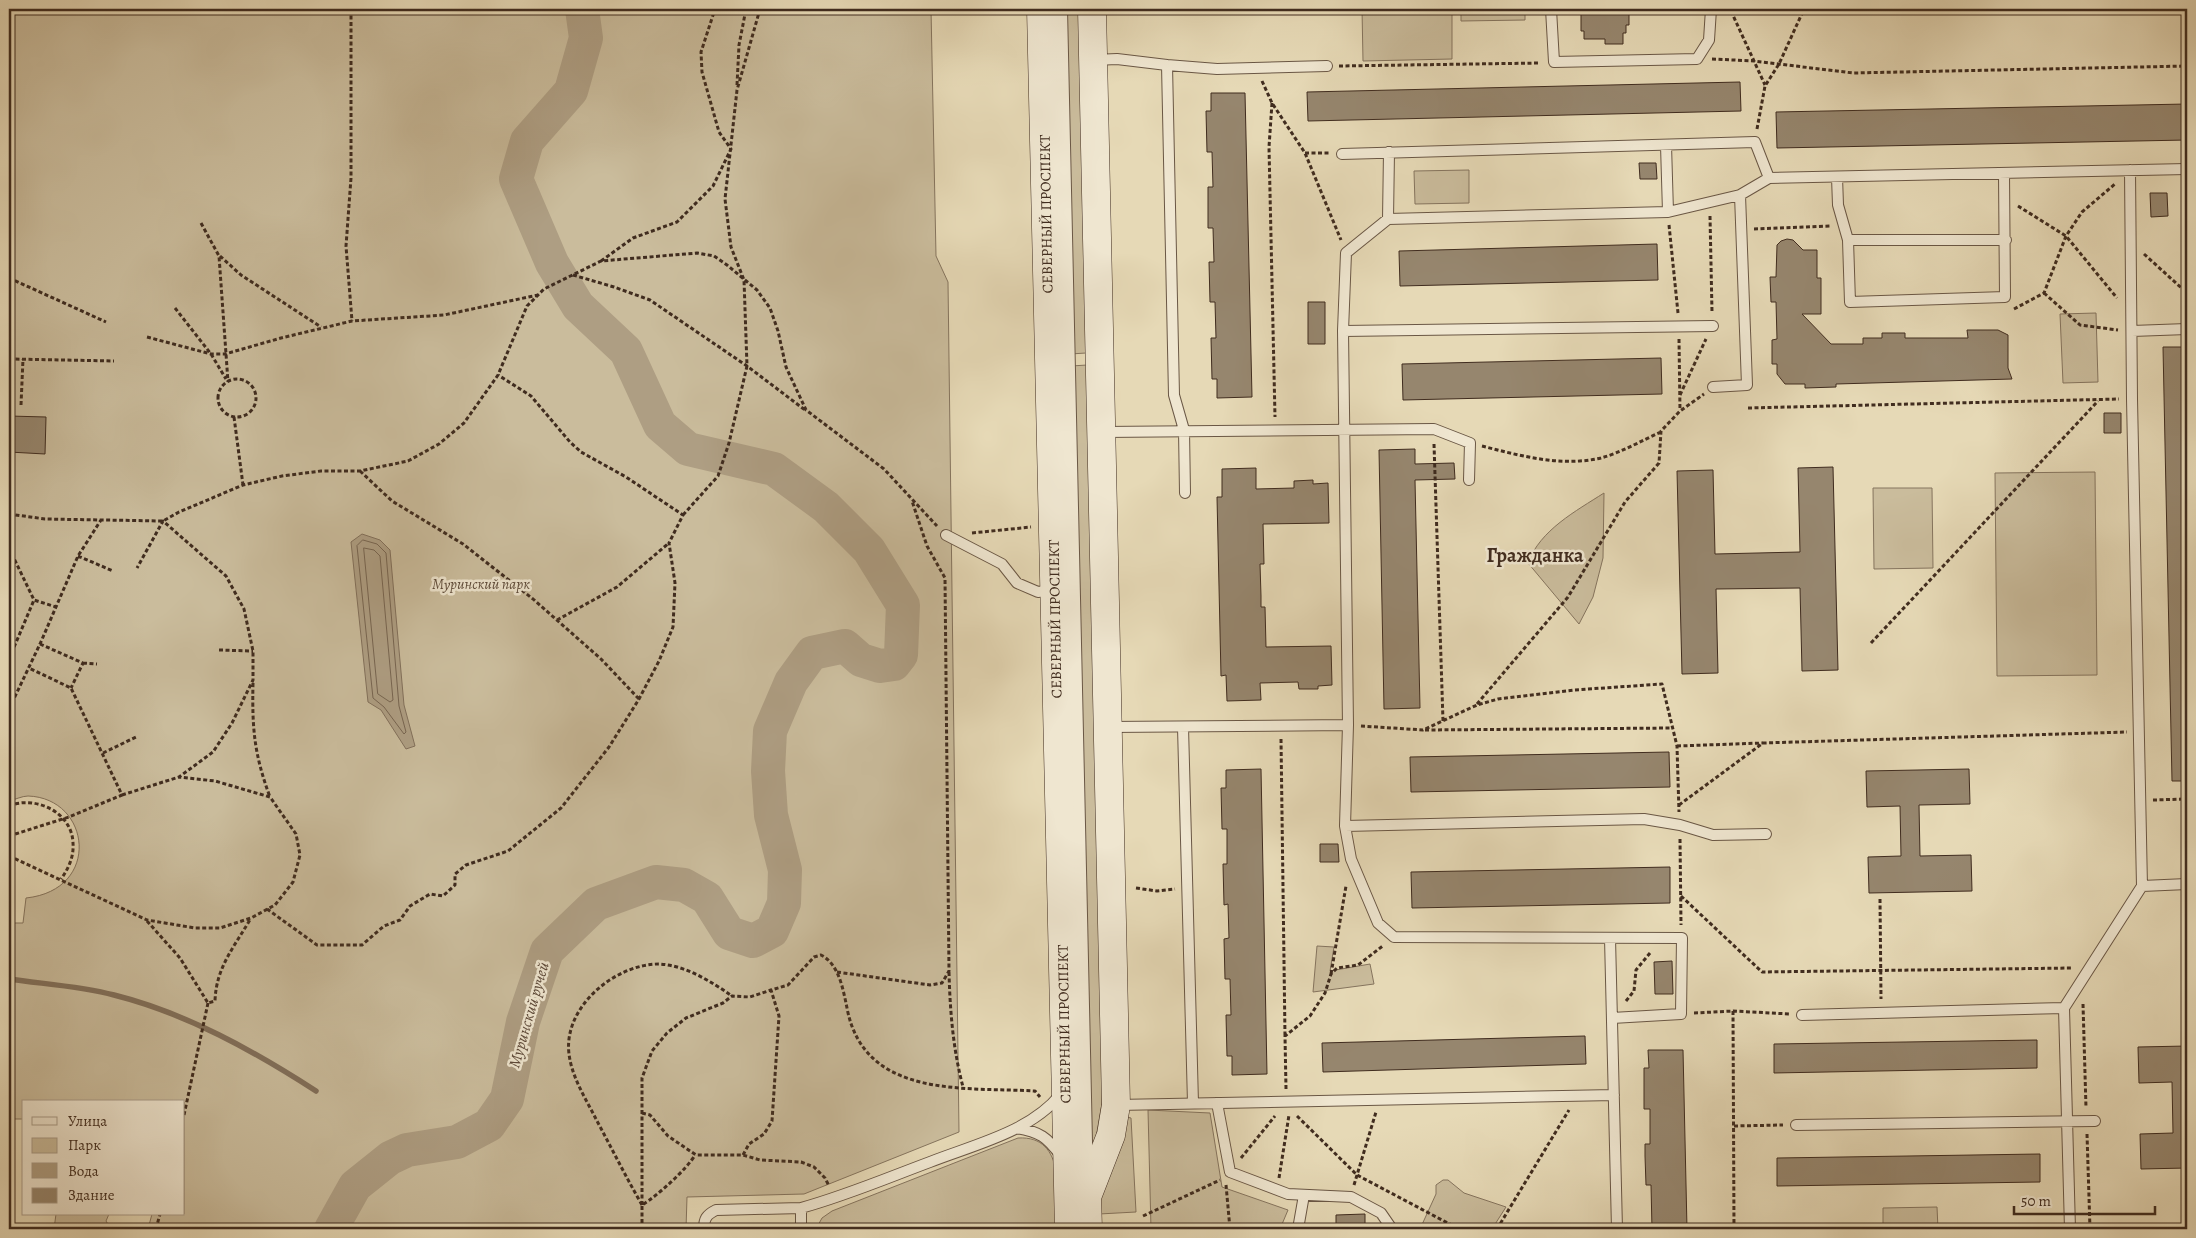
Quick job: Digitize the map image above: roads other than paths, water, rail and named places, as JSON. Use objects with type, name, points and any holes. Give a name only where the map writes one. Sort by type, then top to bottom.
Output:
[{"type":"main road","name":"СЕВЕРНЫЙ ПРОСПЕКТ","points":[[1041,9],[1055,590],[1057,1098],[1067,1164],[1069,1229]]},
{"type":"main road","name":"СЕВЕРНЫЙ ПРОСПЕКТ","points":[[1088,1229],[1087,1197],[1110,1135],[1116,1105],[1092,9]]},
{"type":"street","name":"СЕВЕРНЫЙ ПРОСПЕКТ","points":[[1057,9],[1082,1132],[1087,1197]]},
{"type":"lane","points":[[1551,9],[1554,62],[1697,58],[1709,40],[1711,10]]},
{"type":"lane","points":[[1093,60],[1117,60],[1218,69],[1327,66]]},
{"type":"lane","points":[[1167,65],[1174,395],[1184,430],[1185,493]]},
{"type":"lane","points":[[1342,154],[1755,142],[1769,178]]},
{"type":"lane","points":[[1666,145],[1668,212]]},
{"type":"lane","points":[[1388,219],[1389,152]]},
{"type":"lane","points":[[1612,1018],[1681,1014],[1682,938],[1394,937],[1378,923],[1351,860],[1345,826],[1348,725],[1344,331],[1346,252],[1388,219],[1668,212],[1740,195],[1769,178],[2187,169]]},
{"type":"lane","points":[[2070,1229],[2064,1008],[2142,886],[2132,399],[2130,170]]},
{"type":"lane","points":[[1837,177],[1838,205],[1848,240],[1850,302],[2005,297],[2004,173]]},
{"type":"lane","points":[[1713,388],[1747,385],[1740,195]]},
{"type":"lane","points":[[1848,240],[2006,240]]},
{"type":"lane","points":[[1344,331],[1712,326]]},
{"type":"lane","points":[[2132,331],[2187,329]]},
{"type":"lane","points":[[1101,432],[1345,428],[1434,429],[1470,443],[1469,480]]},
{"type":"lane","points":[[946,535],[1002,564],[1017,583],[1038,592],[1055,590]]},
{"type":"lane","points":[[1108,727],[1348,725]]},
{"type":"lane","points":[[1183,727],[1193,1103]]},
{"type":"lane","points":[[1345,826],[1644,819],[1680,826],[1712,836],[1766,834]]},
{"type":"lane","points":[[2142,886],[2187,884]]},
{"type":"lane","points":[[1610,938],[1617,1229]]},
{"type":"lane","points":[[1802,1014],[2064,1008]]},
{"type":"lane","points":[[1116,1105],[1193,1103],[1288,1105],[1380,1100],[1614,1095]]},
{"type":"lane","points":[[704,1229],[704,1220],[709,1213],[716,1210],[801,1208],[836,1198],[1017,1128],[1057,1098]]},
{"type":"lane","points":[[1217,1103],[1230,1172],[1288,1194],[1351,1197],[1381,1213],[1392,1229]]},
{"type":"lane","points":[[1796,1125],[2091,1121]]},
{"type":"lane","points":[[1017,1128],[1035,1131],[1049,1140],[1067,1164]]},
{"type":"lane","points":[[1298,1229],[1304,1195]]},
{"type":"lane","points":[[801,1208],[801,1229]]},
{"type":"water","points":[[362,534],[380,540],[390,550],[404,705],[415,746],[406,749],[381,710],[368,702],[351,542]]},
{"type":"waterway","name":"Муринский ручей","points":[[331,1229],[355,1186],[390,1158],[407,1150],[457,1142],[489,1125],[507,1099],[523,1022],[547,951],[596,904],[656,882],[684,885],[707,898],[729,933],[753,941],[772,931],[784,903],[785,870],[771,815],[768,771],[770,731],[791,682],[812,653],[845,646],[861,660],[880,666],[894,664],[901,655],[903,605],[869,550],[826,507],[774,469],[688,449],[660,425],[626,351],[578,306],[552,263],[516,179],[527,141],[571,91],[586,38],[582,9]]},
{"type":"waterway","points":[[9,979],[101,992],[167,1012],[244,1048],[316,1091]]},
{"type":"district","name":"Гражданка","points":[[1535,555]]},
{"type":"park label","name":"Муринский парк","points":[[481,584]]}]
